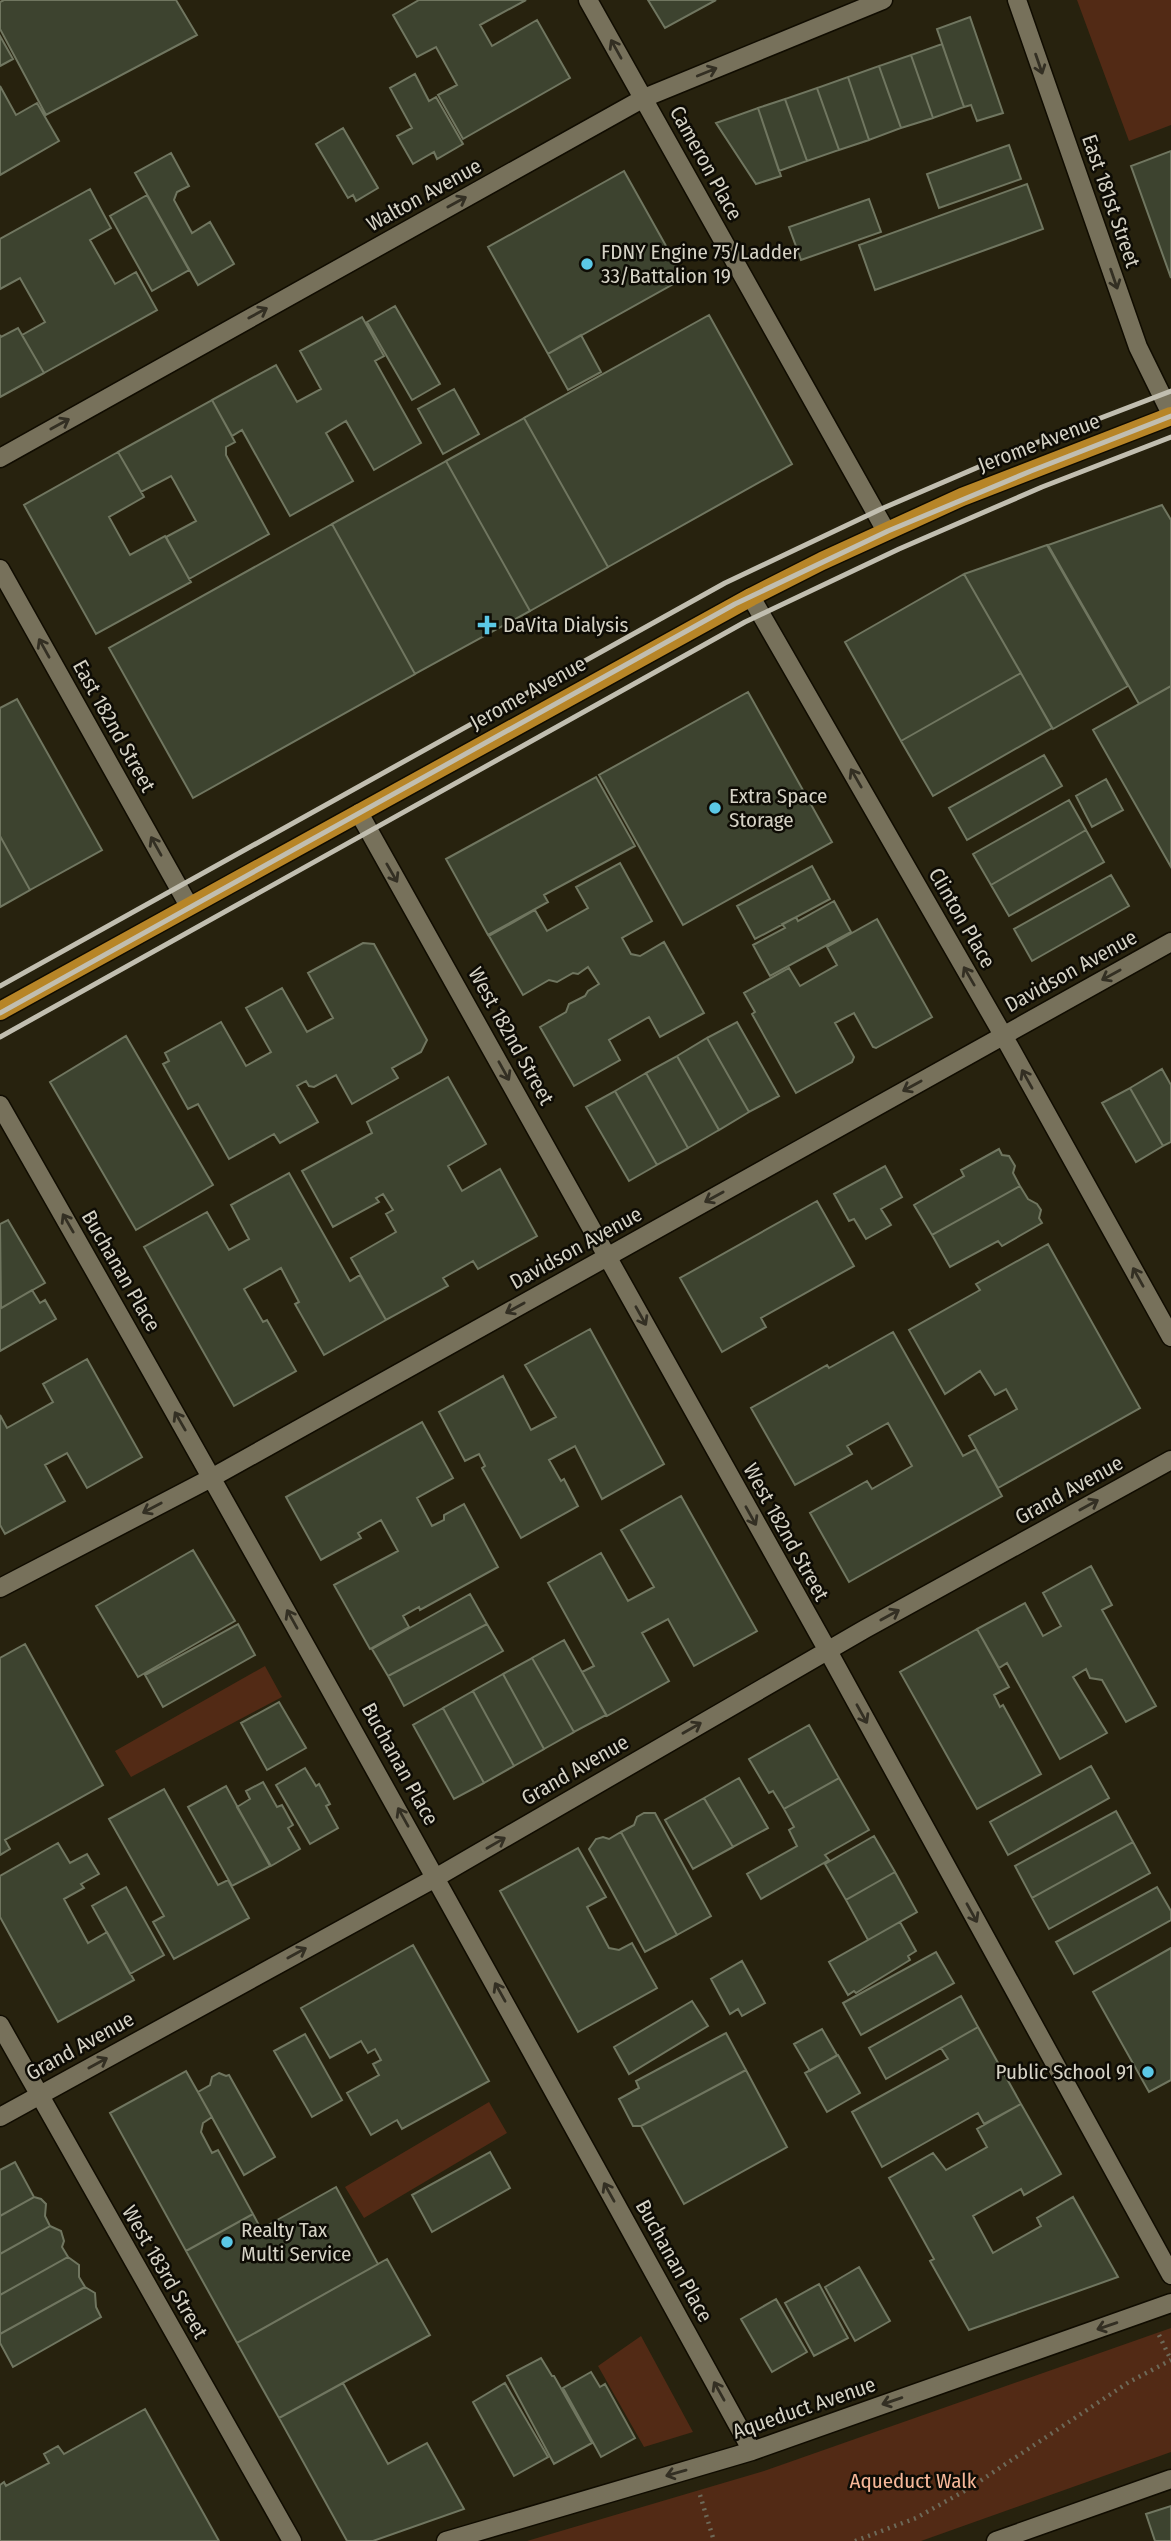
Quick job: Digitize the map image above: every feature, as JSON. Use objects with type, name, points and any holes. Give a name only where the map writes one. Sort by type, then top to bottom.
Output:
[{"type":"main road","name":"Jerome Avenue","points":[[0,1011],[751,597],[962,497],[1171,415]]},
{"type":"street","name":"Cameron Place","points":[[589,0],[886,531]]},
{"type":"street","name":"Walton Avenue","points":[[0,457],[644,98],[883,0]]},
{"type":"street","name":"East 181st Street","points":[[1017,0],[1138,347],[1171,415]]},
{"type":"street","name":"East 182nd Street","points":[[0,569],[189,906]]},
{"type":"street","name":"Clinton Place","points":[[751,597],[1003,1035],[1171,1337]]},
{"type":"street","name":"West 182nd Street","points":[[359,813],[828,1651],[1171,2275]]},
{"type":"street","name":"Davidson Avenue","points":[[0,1588],[213,1477],[1171,942]]},
{"type":"street","name":"Buchanan Place","points":[[0,1105],[213,1477],[437,1877],[752,2451]]},
{"type":"street","name":"Grand Avenue","points":[[0,2116],[437,1877],[828,1651],[1171,1460]]},
{"type":"street","name":"West 183rd Street","points":[[0,2025],[292,2541]]},
{"type":"street","name":"Aqueduct Avenue","points":[[446,2541],[752,2451],[1171,2303]]},
{"type":"street","points":[[996,2541],[1171,2479]]},
{"type":"path","points":[[855,2541],[916,2518],[968,2489],[1129,2382],[1171,2360]]},
{"type":"path","points":[[692,2469],[714,2541]]},
{"type":"green space","points":[[1077,0],[1171,0],[1171,125],[1129,141]]},
{"type":"green space","points":[[265,1666],[282,1697],[131,1777],[115,1751]]},
{"type":"green space","points":[[489,2102],[507,2133],[364,2218],[345,2187]]},
{"type":"green space","name":"Aqueduct Walk","points":[[1171,2328],[1171,2452],[921,2541],[527,2541],[764,2471]]},
{"type":"green space","points":[[641,2336],[693,2432],[644,2447],[598,2366]]},
{"type":"building","points":[[176,0],[197,35],[46,115],[0,29],[0,2]]},
{"type":"building","points":[[419,0],[526,0],[480,25],[492,46],[537,20],[570,78],[463,139],[438,95],[457,85],[436,47],[417,57],[393,15]]},
{"type":"building","points":[[648,0],[716,0],[665,28]]},
{"type":"building","points":[[970,17],[1003,113],[977,121],[971,105],[964,107],[937,29]]},
{"type":"building","points":[[0,36],[13,59],[0,66]]},
{"type":"building","points":[[942,44],[964,107],[933,118],[911,55]]},
{"type":"building","points":[[911,55],[933,118],[901,128],[879,66]]},
{"type":"building","points":[[879,66],[901,128],[869,140],[848,77]]},
{"type":"building","points":[[415,74],[429,101],[436,97],[463,144],[437,159],[434,152],[413,164],[397,136],[412,128],[390,88]]},
{"type":"building","points":[[848,77],[869,140],[839,150],[817,88]]},
{"type":"building","points":[[0,86],[16,115],[37,103],[59,141],[0,175]]},
{"type":"building","points":[[817,88],[839,150],[807,161],[785,99]]},
{"type":"building","points":[[785,99],[807,161],[779,171],[758,108]]},
{"type":"building","points":[[758,108],[781,176],[756,184],[716,123]]},
{"type":"building","points":[[343,128],[378,188],[356,201],[353,195],[348,198],[316,144]]},
{"type":"building","points":[[1009,145],[1021,179],[939,208],[927,174]]},
{"type":"building","points":[[1171,151],[1171,278],[1131,166]]},
{"type":"building","points":[[171,153],[189,186],[177,192],[174,200],[192,233],[210,222],[234,264],[198,285],[135,173]]},
{"type":"building","name":"FDNY Engine 75/Ladder 33/Battalion 19","points":[[624,171],[684,278],[548,354],[488,247]]},
{"type":"building","points":[[1027,184],[1043,229],[875,290],[859,245]]},
{"type":"building","points":[[90,189],[111,228],[90,240],[115,284],[136,272],[157,310],[44,373],[22,335],[45,322],[20,278],[0,289],[0,239]]},
{"type":"building","points":[[147,195],[189,270],[152,291],[110,216]]},
{"type":"building","points":[[869,199],[881,232],[801,260],[789,227]]},
{"type":"building","points":[[395,306],[440,384],[412,400],[367,322]]},
{"type":"building","points":[[709,315],[792,464],[608,567],[524,418]]},
{"type":"building","points":[[362,317],[384,356],[375,361],[421,443],[374,470],[346,421],[326,433],[353,481],[290,516],[242,430],[232,436],[212,400],[276,365],[297,402],[321,389],[300,351]]},
{"type":"building","points":[[18,328],[44,373],[0,397],[0,335],[1,337]]},
{"type":"building","points":[[581,335],[601,372],[568,390],[548,354]]},
{"type":"building","points":[[454,389],[479,434],[443,454],[418,409]]},
{"type":"building","points":[[212,400],[235,442],[226,447],[226,455],[269,534],[189,579],[166,537],[196,521],[174,481],[171,476],[141,492],[118,452]]},
{"type":"building","points":[[524,418],[608,567],[530,611],[446,461]]},
{"type":"building","points":[[118,452],[144,497],[109,517],[130,555],[165,536],[191,582],[96,634],[24,505]]},
{"type":"building","points":[[446,461],[530,611],[415,674],[332,524]]},
{"type":"building","points":[[1162,505],[1171,520],[1171,686],[1139,704],[1048,545]]},
{"type":"building","points":[[332,524],[415,674],[193,798],[109,648]]},
{"type":"building","points":[[1047,545],[1128,686],[1053,729],[964,574]]},
{"type":"building","points":[[964,574],[1021,673],[901,741],[845,642]]},
{"type":"building","points":[[1021,673],[1052,728],[933,796],[901,741]]},
{"type":"building","points":[[1171,686],[1171,867],[1093,730]]},
{"type":"building","name":"Extra Space Storage","points":[[748,692],[832,842],[683,925],[599,775]]},
{"type":"building","points":[[17,699],[102,850],[30,890],[0,836],[0,708]]},
{"type":"building","points":[[1044,755],[1062,786],[967,840],[949,808]]},
{"type":"building","points":[[596,777],[635,846],[544,895],[548,902],[488,935],[446,859]]},
{"type":"building","points":[[1106,779],[1123,810],[1092,827],[1076,796]]},
{"type":"building","points":[[1069,800],[1086,830],[991,885],[973,854]]},
{"type":"building","points":[[1086,830],[1104,862],[1009,916],[991,885]]},
{"type":"building","points":[[0,836],[30,890],[0,907]]},
{"type":"building","points":[[620,863],[652,921],[622,938],[631,954],[640,956],[664,942],[704,1013],[660,1037],[649,1017],[609,1040],[620,1060],[574,1086],[540,1027],[566,1012],[569,1004],[585,996],[599,984],[588,967],[557,982],[549,980],[523,995],[489,936],[535,910],[547,931],[588,908],[576,887]]},
{"type":"building","points":[[812,866],[830,899],[755,939],[737,906]]},
{"type":"building","points":[[1111,875],[1129,906],[1032,961],[1014,929]]},
{"type":"building","points":[[834,901],[851,932],[770,976],[753,945],[785,928],[782,924],[796,917],[798,921]]},
{"type":"building","points":[[877,919],[932,1017],[876,1048],[854,1013],[835,1023],[854,1057],[852,1062],[796,1093],[752,1014],[755,1012],[744,993],[789,968],[800,986],[837,965],[827,947]]},
{"type":"building","points":[[363,943],[374,944],[427,1040],[421,1052],[392,1068],[398,1078],[352,1104],[336,1075],[314,1087],[309,1086],[306,1081],[297,1086],[318,1122],[280,1143],[274,1134],[229,1159],[198,1104],[188,1109],[163,1064],[169,1061],[165,1053],[221,1022],[246,1066],[271,1052],[246,1008],[282,988],[307,1032],[333,1018],[308,973]]},
{"type":"building","points":[[737,1022],[779,1096],[749,1112],[707,1038]]},
{"type":"building","points":[[126,1036],[213,1185],[136,1230],[50,1082]]},
{"type":"building","points":[[707,1038],[749,1112],[719,1130],[677,1056]]},
{"type":"building","points":[[677,1056],[719,1130],[688,1148],[646,1073]]},
{"type":"building","points":[[1162,1069],[1171,1085],[1171,1142],[1163,1146],[1130,1088]]},
{"type":"building","points":[[646,1073],[688,1148],[657,1165],[615,1091]]},
{"type":"building","points":[[448,1077],[486,1144],[448,1166],[462,1191],[500,1169],[537,1236],[478,1269],[473,1261],[443,1278],[448,1286],[386,1320],[351,1258],[396,1232],[386,1214],[393,1210],[383,1194],[376,1198],[379,1202],[333,1227],[302,1171],[372,1133],[367,1122]]},
{"type":"building","points":[[1130,1088],[1163,1146],[1136,1162],[1102,1103]]},
{"type":"building","points":[[615,1091],[657,1165],[629,1181],[586,1107]]},
{"type":"building","points":[[999,1149],[1002,1155],[1009,1156],[1015,1166],[1013,1173],[1020,1186],[932,1235],[914,1205],[964,1176],[961,1170]]},
{"type":"building","points":[[885,1166],[902,1197],[881,1209],[891,1225],[866,1239],[854,1219],[849,1221],[834,1194]]},
{"type":"building","points":[[289,1173],[350,1281],[360,1275],[386,1320],[324,1355],[295,1304],[299,1302],[281,1268],[244,1289],[263,1322],[267,1320],[296,1371],[234,1406],[144,1247],[207,1212],[229,1250],[249,1239],[231,1205]]},
{"type":"building","points":[[1020,1186],[1028,1199],[1041,1210],[1039,1218],[1042,1223],[1002,1246],[998,1241],[950,1267],[932,1235]]},
{"type":"building","points":[[817,1201],[854,1266],[761,1318],[766,1327],[722,1352],[680,1278]]},
{"type":"building","points":[[8,1220],[45,1283],[1,1308],[0,1224]]},
{"type":"building","points":[[1048,1244],[1140,1408],[998,1488],[969,1436],[1017,1409],[1006,1389],[995,1395],[980,1371],[945,1394],[909,1330],[980,1290],[976,1284]]},
{"type":"building","points":[[32,1290],[40,1303],[45,1300],[56,1319],[0,1351],[0,1309]]},
{"type":"building","points":[[590,1329],[664,1464],[602,1499],[575,1446],[549,1460],[561,1481],[564,1479],[578,1506],[521,1538],[482,1468],[485,1466],[479,1454],[465,1461],[439,1412],[503,1376],[531,1430],[556,1417],[525,1365]]},
{"type":"building","points":[[893,1332],[963,1456],[976,1449],[1002,1496],[849,1582],[810,1513],[867,1481],[872,1489],[912,1466],[888,1423],[847,1446],[852,1454],[795,1485],[751,1408]]},
{"type":"building","points":[[87,1359],[142,1457],[87,1488],[67,1453],[45,1465],[65,1501],[5,1534],[0,1525],[0,1415],[7,1428],[53,1402],[43,1384]]},
{"type":"building","points":[[422,1422],[453,1478],[417,1498],[432,1526],[444,1520],[444,1515],[464,1504],[498,1567],[420,1610],[419,1607],[403,1616],[409,1627],[370,1649],[334,1585],[398,1551],[381,1520],[358,1533],[361,1538],[321,1560],[286,1497]]},
{"type":"building","points":[[681,1496],[757,1631],[694,1666],[668,1619],[642,1633],[669,1681],[607,1716],[582,1672],[594,1666],[548,1583],[601,1553],[628,1601],[654,1587],[621,1530]]},
{"type":"building","points":[[193,1550],[235,1621],[138,1677],[96,1606]]},
{"type":"building","points":[[1091,1566],[1112,1605],[1102,1610],[1156,1706],[1126,1722],[1102,1680],[1090,1678],[1086,1669],[1073,1677],[1107,1733],[1060,1759],[1007,1663],[999,1668],[977,1629],[1025,1603],[1043,1636],[1061,1626],[1043,1593]]},
{"type":"building","points":[[470,1594],[487,1624],[388,1676],[372,1649]]},
{"type":"building","points":[[238,1624],[255,1655],[163,1707],[145,1675]]},
{"type":"building","points":[[487,1624],[503,1651],[404,1706],[388,1676]]},
{"type":"building","points":[[977,1629],[1009,1687],[994,1695],[1000,1707],[1003,1705],[1041,1774],[977,1809],[900,1672]]},
{"type":"building","points":[[564,1640],[606,1715],[574,1732],[532,1658]]},
{"type":"building","points":[[25,1644],[103,1785],[5,1840],[10,1849],[0,1855],[0,1658]]},
{"type":"building","points":[[532,1658],[574,1732],[544,1749],[503,1674]]},
{"type":"building","points":[[503,1674],[544,1749],[514,1766],[473,1691]]},
{"type":"building","points":[[473,1691],[514,1766],[484,1783],[443,1708]]},
{"type":"building","points":[[279,1702],[306,1748],[267,1770],[241,1723]]},
{"type":"building","points":[[443,1708],[484,1783],[454,1799],[413,1725]]},
{"type":"building","points":[[809,1725],[839,1778],[784,1809],[773,1791],[769,1793],[749,1759]]},
{"type":"building","points":[[1091,1766],[1109,1798],[1008,1855],[990,1822]]},
{"type":"building","points":[[305,1768],[316,1786],[319,1784],[330,1804],[326,1806],[338,1828],[310,1844],[276,1785]]},
{"type":"building","points":[[739,1778],[768,1828],[733,1847],[704,1798]]},
{"type":"building","points":[[839,1778],[869,1830],[825,1855],[829,1860],[761,1899],[747,1874],[797,1846],[789,1830],[794,1827],[784,1809]]},
{"type":"building","points":[[263,1782],[277,1807],[282,1805],[293,1825],[288,1828],[300,1849],[271,1866],[237,1807],[250,1799],[246,1791]]},
{"type":"building","points":[[226,1786],[270,1866],[232,1886],[188,1807]]},
{"type":"building","points":[[164,1789],[218,1885],[228,1880],[249,1918],[174,1959],[153,1922],[164,1916],[109,1819]]},
{"type":"building","points":[[704,1798],[733,1847],[693,1869],[665,1820]]},
{"type":"building","points":[[1116,1811],[1133,1842],[1032,1898],[1015,1866]]},
{"type":"building","points":[[644,1813],[655,1813],[711,1916],[677,1935],[621,1832],[634,1825],[637,1817]]},
{"type":"building","points":[[621,1832],[677,1935],[645,1952],[589,1849],[596,1839],[609,1839]]},
{"type":"building","points":[[874,1836],[895,1872],[846,1900],[825,1864]]},
{"type":"building","points":[[1133,1842],[1150,1873],[1049,1929],[1032,1898]]},
{"type":"building","points":[[58,1843],[70,1863],[87,1854],[99,1874],[81,1884],[84,1888],[64,1899],[88,1943],[107,1932],[134,1980],[58,2022],[0,1917],[0,1876]]},
{"type":"building","points":[[578,1848],[606,1897],[587,1907],[609,1948],[619,1950],[632,1943],[657,1988],[578,2032],[500,1891]]},
{"type":"building","points":[[895,1872],[917,1912],[868,1940],[846,1900]]},
{"type":"building","points":[[126,1887],[164,1955],[130,1974],[92,1906]]},
{"type":"building","points":[[1157,1887],[1171,1911],[1171,1920],[1074,1974],[1056,1942]]},
{"type":"building","points":[[900,1922],[916,1951],[908,1956],[910,1960],[856,1993],[854,1991],[848,1995],[829,1962]]},
{"type":"building","points":[[413,1945],[489,2081],[402,2129],[397,2120],[371,2135],[347,2093],[379,2075],[373,2064],[381,2060],[375,2049],[368,2053],[361,2041],[330,2058],[301,2008]]},
{"type":"building","name":"Public School 91","points":[[1171,1948],[1171,2080],[1149,2092],[1093,1992]]},
{"type":"building","points":[[936,1952],[954,1983],[861,2035],[843,2003]]},
{"type":"building","points":[[742,1961],[765,2003],[742,2016],[738,2009],[730,2014],[711,1979]]},
{"type":"building","points":[[961,1996],[978,2027],[886,2079],[869,2048]]},
{"type":"building","points":[[692,2001],[708,2026],[629,2074],[614,2047]]},
{"type":"building","points":[[978,2027],[1021,2104],[984,2124],[978,2113],[882,2167],[852,2112],[948,2059],[941,2048]]},
{"type":"building","points":[[822,2029],[837,2055],[810,2071],[794,2044]]},
{"type":"building","points":[[726,2033],[746,2070],[641,2126],[633,2126],[619,2099],[639,2088],[636,2081]]},
{"type":"building","points":[[305,2034],[342,2100],[312,2117],[274,2051]]},
{"type":"building","points":[[838,2055],[860,2093],[827,2112],[805,2073]]},
{"type":"building","points":[[746,2070],[787,2147],[684,2204],[641,2126]]},
{"type":"building","points":[[186,2071],[212,2117],[203,2123],[201,2132],[212,2153],[218,2150],[253,2214],[186,2251],[110,2113]]},
{"type":"building","points":[[219,2073],[229,2075],[275,2157],[244,2175],[198,2092],[210,2085],[212,2077]]},
{"type":"building","points":[[1021,2104],[1061,2174],[1024,2195],[1021,2189],[973,2216],[993,2253],[1041,2226],[1037,2218],[1073,2197],[1118,2277],[969,2330],[930,2261],[934,2259],[889,2178],[933,2153],[946,2170],[987,2147],[977,2129]]},
{"type":"building","points":[[490,2152],[510,2188],[432,2232],[412,2195]]},
{"type":"building","points":[[15,2162],[34,2197],[0,2216],[0,2170]]},
{"type":"building","points":[[336,2187],[378,2264],[237,2343],[186,2251],[253,2214],[261,2229]]},
{"type":"building","points":[[34,2197],[46,2204],[45,2216],[50,2226],[0,2254],[0,2216]]},
{"type":"building","points":[[50,2226],[61,2231],[64,2241],[62,2247],[68,2257],[0,2295],[0,2254]]},
{"type":"building","points":[[68,2257],[79,2265],[79,2277],[85,2287],[0,2334],[0,2295]]},
{"type":"building","points":[[387,2259],[430,2335],[279,2418],[237,2343]]},
{"type":"building","points":[[859,2267],[890,2321],[855,2341],[825,2287]]},
{"type":"building","points":[[819,2284],[848,2338],[814,2356],[785,2303]]},
{"type":"building","points":[[85,2287],[95,2293],[96,2307],[101,2317],[13,2367],[0,2343],[0,2334]]},
{"type":"building","points":[[776,2299],[807,2352],[772,2372],[741,2319]]},
{"type":"building","points":[[541,2358],[592,2443],[554,2464],[507,2376]]},
{"type":"building","points":[[591,2372],[600,2387],[605,2384],[635,2438],[601,2457],[563,2388]]},
{"type":"building","points":[[343,2383],[388,2464],[427,2443],[464,2509],[373,2541],[347,2541],[279,2418]]},
{"type":"building","points":[[505,2383],[548,2457],[514,2476],[473,2402]]},
{"type":"building","points":[[145,2409],[219,2541],[0,2541],[0,2485],[4,2482],[6,2486],[49,2463],[44,2454],[58,2446],[64,2454]]},
{"type":"building","points":[[1171,2506],[1171,2541],[1155,2541],[1146,2514]]},
{"type":"railway","points":[[0,986],[725,583],[881,509],[1025,447],[1171,391]]},
{"type":"railway","points":[[0,1013],[735,604],[888,531],[1171,416]]},
{"type":"railway","points":[[0,1037],[745,622],[899,549],[1042,487],[1171,437]]},
{"type":"place","name":"FDNY Engine 75/Ladder 33/Battalion 19","points":[[587,264]]},
{"type":"place","name":"DaVita Dialysis","points":[[487,625]]},
{"type":"place","name":"Extra Space Storage","points":[[715,808]]},
{"type":"place","name":"Public School 91","points":[[1148,2072]]},
{"type":"place","name":"Realty Tax Multi Service","points":[[227,2242]]}]
